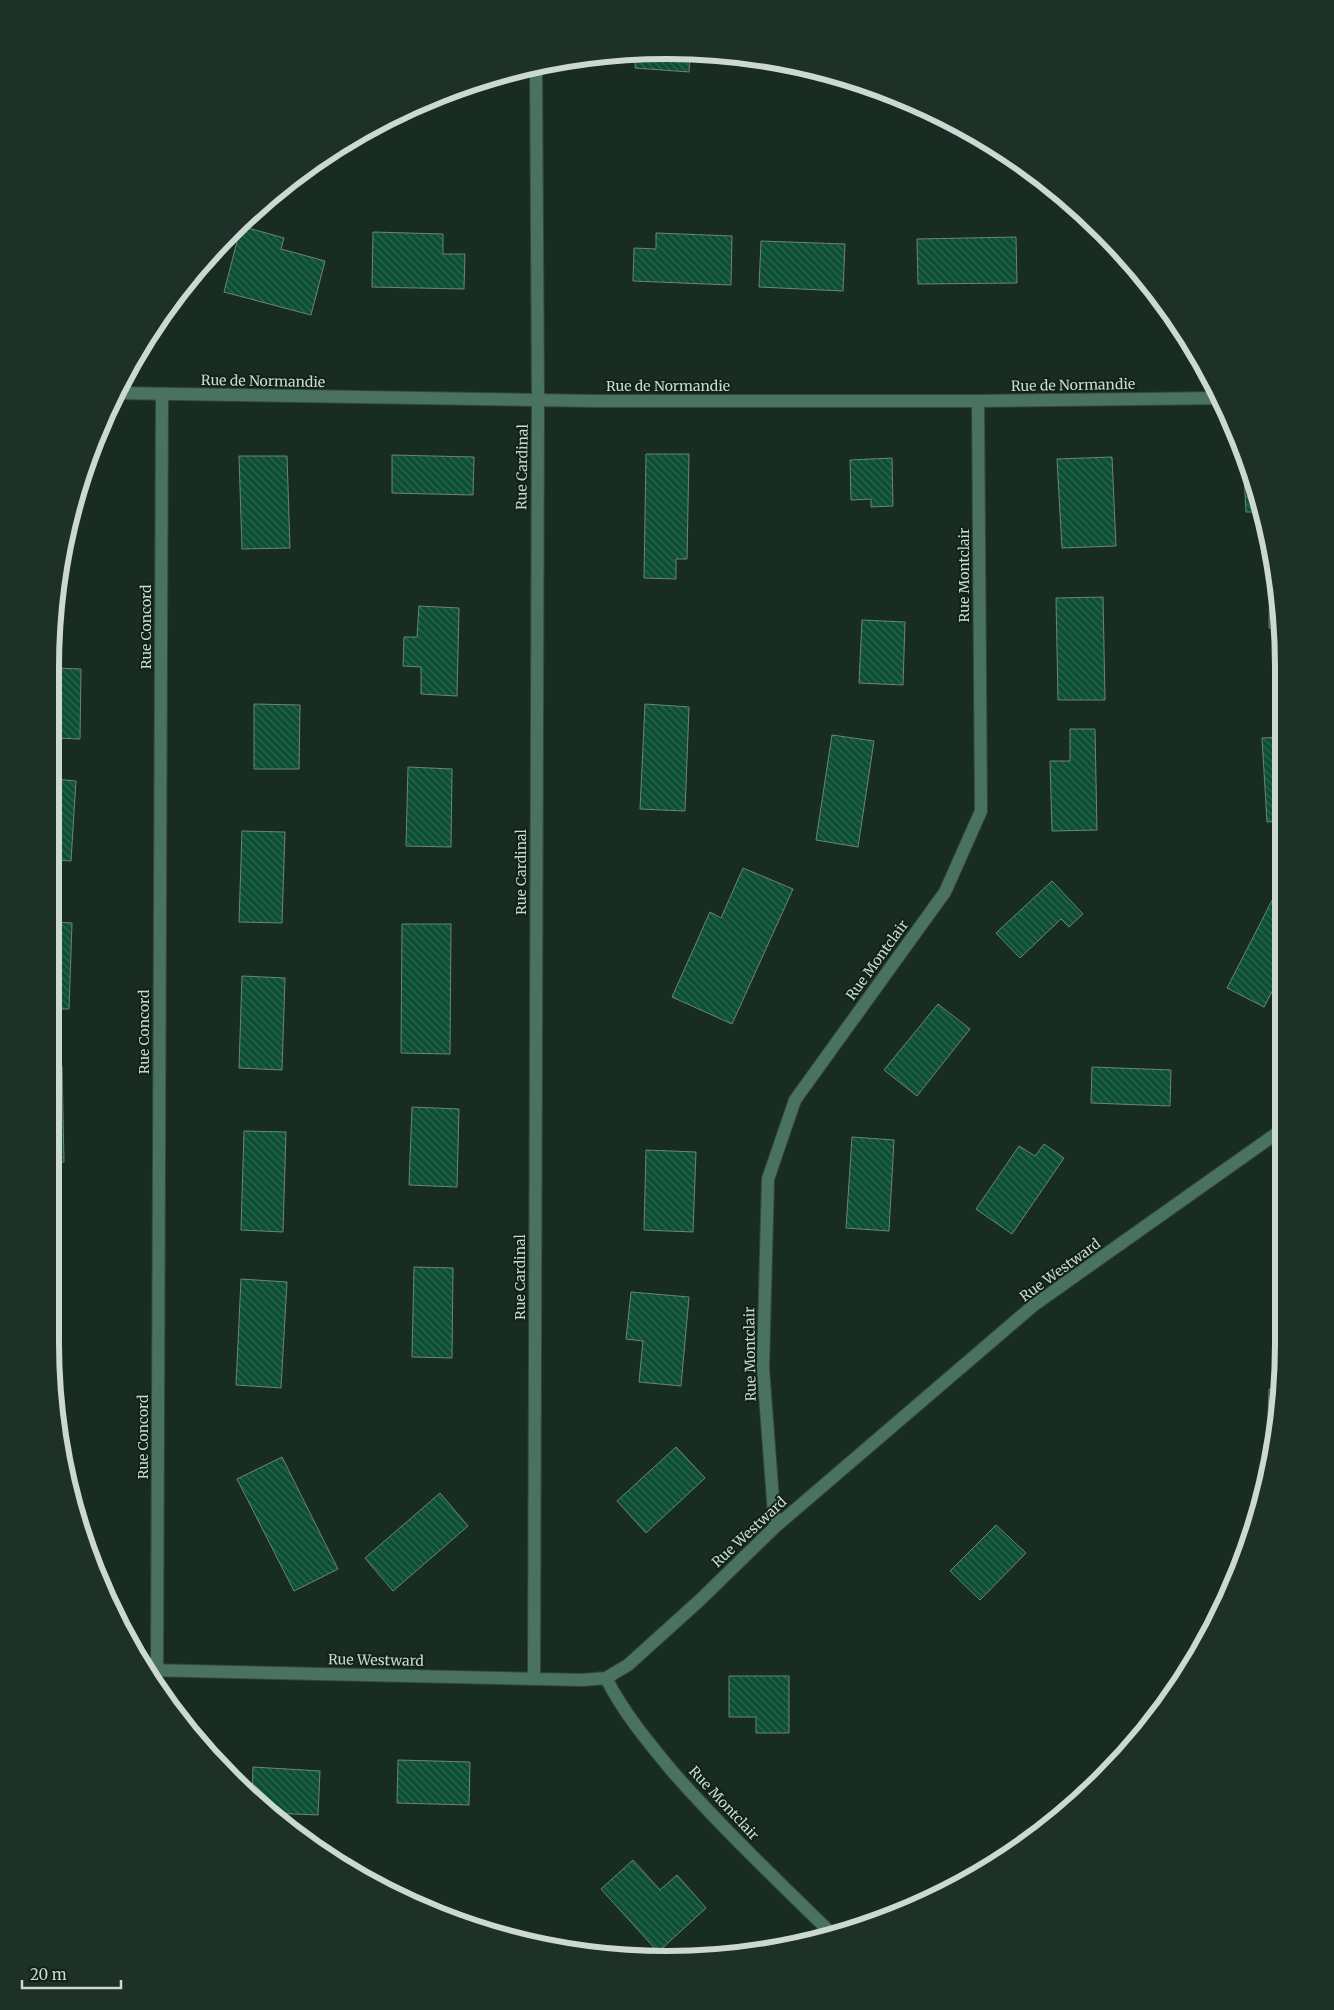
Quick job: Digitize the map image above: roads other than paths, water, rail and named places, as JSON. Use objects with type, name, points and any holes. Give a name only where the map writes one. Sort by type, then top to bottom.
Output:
[{"type":"street","name":"Rue Cardinal","points":[[534,1678],[538,400],[536,73]]},
{"type":"street","name":"Rue de Normandie","points":[[124,393],[538,400],[978,401],[1213,398]]},
{"type":"street","name":"Rue Concord","points":[[152,1666],[162,394]]},
{"type":"street","name":"Rue Montclair","points":[[775,1527],[763,1368],[768,1179],[795,1100],[945,892],[981,811],[978,401]]},
{"type":"street","name":"Rue Westward","points":[[154,1670],[582,1680],[606,1678],[628,1665],[700,1600],[775,1527],[1034,1305],[1275,1135]]},
{"type":"street","name":"Rue Montclair","points":[[606,1678],[636,1726],[683,1783],[735,1838],[828,1930]]}]
